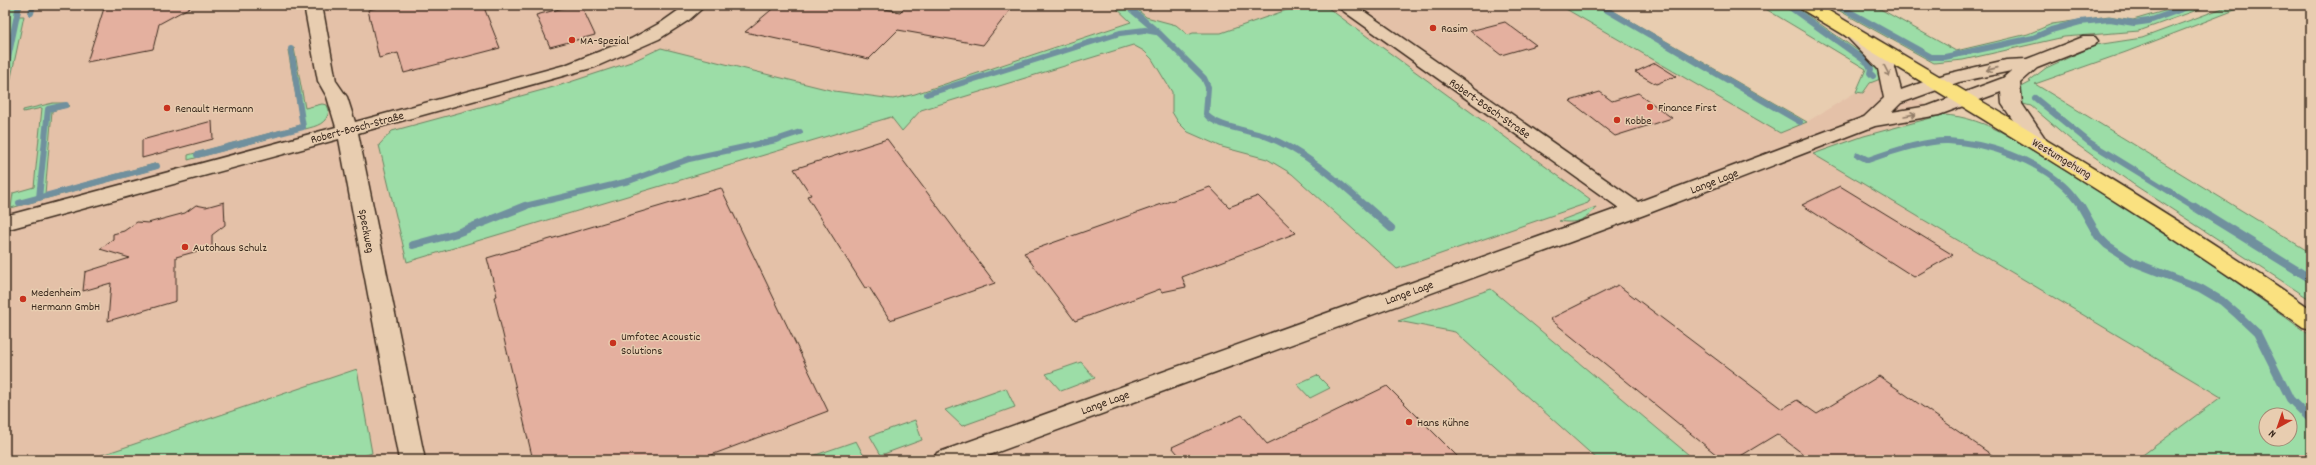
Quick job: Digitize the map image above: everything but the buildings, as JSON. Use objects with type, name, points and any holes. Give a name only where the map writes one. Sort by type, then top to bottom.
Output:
[{"type":"main road","name":"Westumgehung","points":[[1807,5],[1964,98],[2173,226],[2311,321]]},
{"type":"street","name":"Speckweg","points":[[313,5],[327,81],[337,97],[346,130],[412,460]]},
{"type":"street","name":"Robert-Bosch-Straße","points":[[5,223],[548,76],[608,57],[652,36],[697,5]]},
{"type":"street","name":"Robert-Bosch-Straße","points":[[1344,5],[1636,210]]},
{"type":"street","points":[[1852,32],[1887,68],[1894,99]]},
{"type":"street","points":[[2039,144],[2012,104],[2010,82],[2030,64],[2089,41]]},
{"type":"street","name":"Lange Lage","points":[[1871,121],[1894,99],[1940,84],[1953,78],[2006,66],[2030,64]]},
{"type":"street","name":"Lange Lage","points":[[946,460],[1636,210],[1871,121],[1932,111],[2010,82]]},
{"type":"shaded area","points":[[5,5],[1590,5],[1800,126],[1856,92],[1863,93],[1870,83],[1876,79],[1883,78],[1942,115],[1965,118],[1999,132],[2127,208],[2311,336],[2311,460],[5,460]]},
{"type":"green space","points":[[5,5],[22,5],[19,16],[24,16],[5,106]]},
{"type":"green space","points":[[1113,5],[1132,5],[1146,17],[1176,25],[1188,35],[1193,33],[1221,33],[1301,5],[1324,5],[1590,199],[1588,203],[1397,269],[1292,174],[1267,159],[1222,147],[1188,132],[1178,122],[1172,112],[1172,92],[1152,59],[1144,51],[1133,45],[921,110],[902,131],[891,117],[407,262],[379,145],[392,131],[561,85],[631,62],[661,48],[834,91],[893,99],[915,94],[1131,22]]},
{"type":"green space","points":[[1559,5],[1603,5],[1807,122],[1780,133]]},
{"type":"green space","points":[[1759,5],[1793,5],[1857,50],[1878,70],[1883,78],[1870,83],[1863,93],[1856,92],[1866,69]]},
{"type":"green space","points":[[1829,5],[1873,5],[1956,51],[2028,34],[2052,24],[2109,16],[2133,20],[2185,5],[2211,5],[2139,31],[2064,37],[1963,60],[1934,63]]},
{"type":"green space","points":[[2231,5],[2248,5],[2126,52],[2035,84],[2311,253],[2311,300],[2133,184],[2072,141],[2031,106],[2019,103],[2018,89],[2031,82],[2029,81],[2046,68],[2096,45],[2142,38]]},
{"type":"green space","points":[[294,48],[305,108],[322,104],[327,105],[329,110],[324,121],[314,127],[305,129],[304,126],[270,135],[270,138],[188,160],[188,155],[301,125],[288,50]]},
{"type":"green space","points":[[53,103],[64,103],[70,106],[52,111],[45,194],[158,163],[158,168],[11,208],[13,193],[34,187],[42,108],[23,112],[23,110]]},
{"type":"green space","points":[[1942,115],[1976,121],[1992,127],[2023,144],[2191,251],[2311,336],[2311,460],[2136,460],[2221,397],[1813,154],[1864,136]]},
{"type":"green space","points":[[1596,207],[1589,216],[1575,222],[1559,221]]},
{"type":"green space","points":[[1491,289],[1695,460],[1598,460],[1455,332],[1398,321]]},
{"type":"green space","points":[[1081,362],[1095,378],[1061,391],[1046,374]]},
{"type":"green space","points":[[357,369],[372,453],[352,460],[87,460]]},
{"type":"green space","points":[[1317,375],[1330,388],[1310,398],[1297,384]]},
{"type":"green space","points":[[1006,388],[1015,407],[962,426],[945,410]]},
{"type":"green space","points":[[915,420],[922,440],[881,455],[870,436]]},
{"type":"green space","points":[[856,441],[866,460],[801,460]]},
{"type":"waterway","points":[[5,73],[19,5]]},
{"type":"waterway","points":[[31,13],[33,5]]},
{"type":"waterway","points":[[1126,5],[1160,34],[1204,78],[1208,87],[1206,114],[1210,118],[1216,122],[1233,128],[1265,136],[1293,149],[1307,157],[1332,176],[1367,207]]},
{"type":"waterway","points":[[1598,5],[1800,122]]},
{"type":"waterway","points":[[1787,5],[1868,63],[1871,69],[1870,73],[1873,76]]},
{"type":"waterway","points":[[1837,5],[1931,57],[1945,57],[2033,38],[2051,30],[2080,22],[2110,19],[2134,23],[2149,21],[2193,5]]},
{"type":"waterway","points":[[927,94],[1120,33],[1145,30],[1156,32]]},
{"type":"waterway","points":[[197,155],[303,127],[291,49]]},
{"type":"waterway","points":[[2035,98],[2089,142],[2195,207]]},
{"type":"waterway","points":[[39,198],[48,109],[66,105]]},
{"type":"waterway","points":[[525,206],[629,181],[689,159],[776,140],[800,132]]},
{"type":"waterway","points":[[1858,155],[1868,160],[1908,147],[1939,141],[1963,142],[1979,145],[2010,154],[2039,168],[2064,186],[2082,207]]},
{"type":"waterway","points":[[39,198],[157,166]]},
{"type":"waterway","points":[[19,203],[39,198]]},
{"type":"waterway","points":[[413,245],[457,233],[525,206]]},
{"type":"waterway","points":[[1366,206],[1391,228]]},
{"type":"waterway","points":[[2081,206],[2098,236],[2107,245],[2133,262],[2200,288],[2222,301],[2238,315],[2257,333],[2290,399],[2311,420]]},
{"type":"waterway","points":[[2193,206],[2311,279]]},
{"type":"place","name":"Rasim","points":[[1433,28]]},
{"type":"place","name":"MA-Spezial","points":[[572,40]]},
{"type":"place","name":"Finance First","points":[[1650,107]]},
{"type":"place","name":"Renault Hermann","points":[[167,108]]},
{"type":"place","name":"Kobbe","points":[[1617,120]]},
{"type":"place","name":"Autohaus Schulz","points":[[185,247]]},
{"type":"place","name":"Medenheim Hermann GmbH","points":[[23,299]]},
{"type":"place","name":"Umfotec Acoustic Solutions","points":[[613,343]]},
{"type":"place","name":"Hans Kühne","points":[[1409,422]]}]
